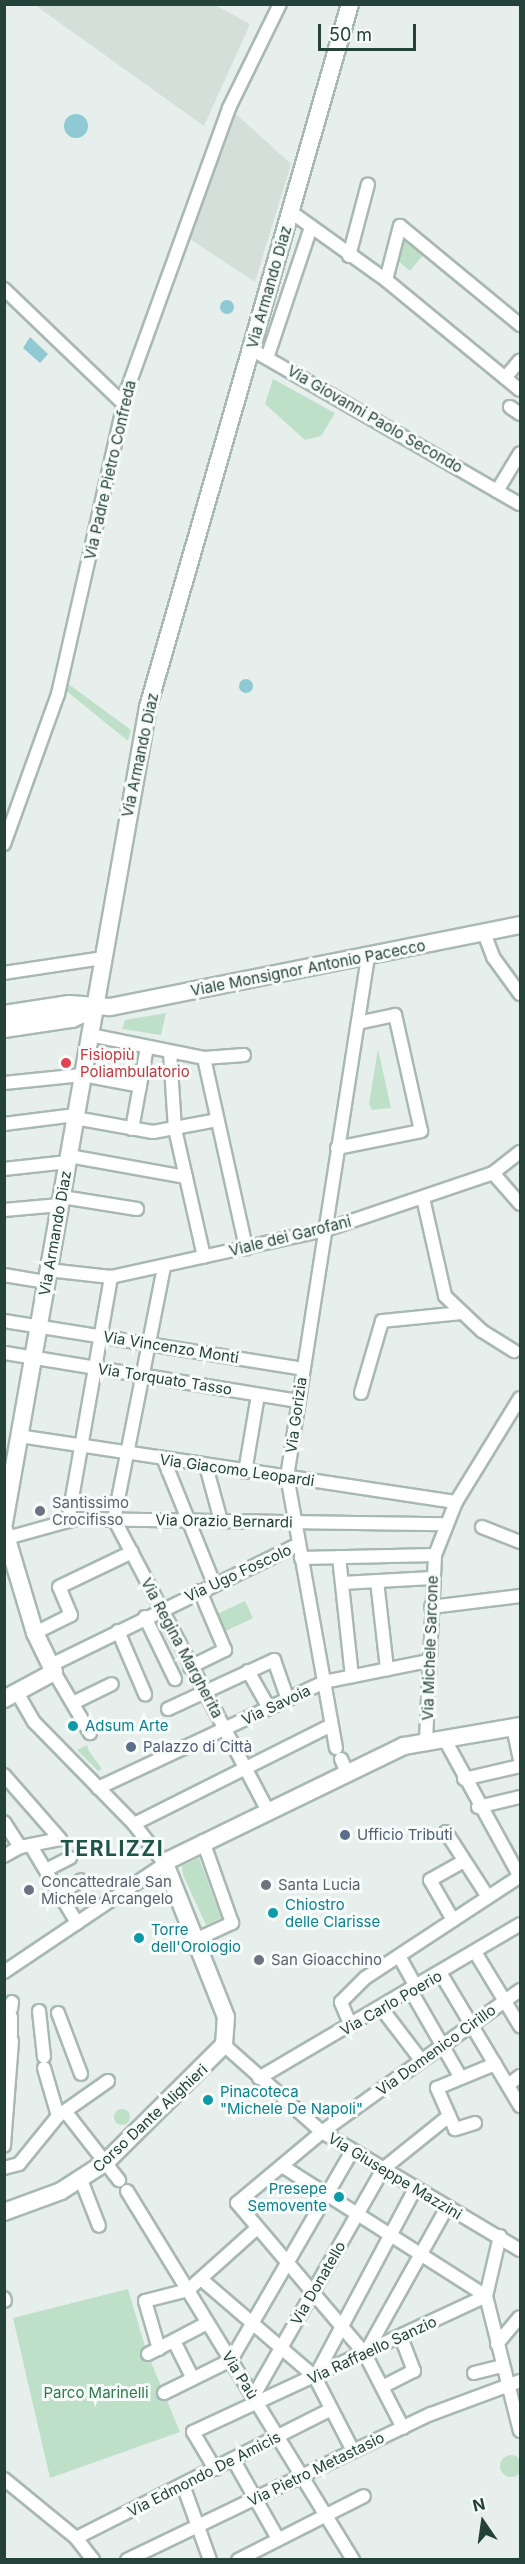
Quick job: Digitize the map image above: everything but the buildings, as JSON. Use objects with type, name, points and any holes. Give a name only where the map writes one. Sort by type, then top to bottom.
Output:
[{"type":"main road","name":"Via Armando Diaz","points":[[5,1530],[38,1326],[148,707],[351,4]]},
{"type":"main road","name":"Viale Monsignor Antonio Pacecco","points":[[94,1009],[368,957],[520,925]]},
{"type":"main road","points":[[4,1014],[69,1004],[94,1009]]},
{"type":"main road","points":[[4,1029],[72,1019],[94,1009]]},
{"type":"main road","points":[[5,1530],[35,1633],[52,1669],[11,1696]]},
{"type":"main road","points":[[224,2045],[226,2017],[165,1864],[203,1841],[267,1809],[341,1759],[426,1740],[517,1727]]},
{"type":"main road","name":"Corso Dante Alighieri","points":[[4,2212],[81,2180],[106,2162],[224,2045]]},
{"type":"street","name":"Via Padre Pietro Confreda","points":[[4,844],[61,683],[123,403],[229,108],[280,4]]},
{"type":"street","points":[[349,256],[368,184]]},
{"type":"street","points":[[291,212],[349,256],[386,280],[520,390]]},
{"type":"street","points":[[386,280],[400,226],[520,325]]},
{"type":"street","points":[[267,358],[311,227]]},
{"type":"street","points":[[4,289],[123,403]]},
{"type":"street","name":"Via Giovanni Paolo Secondo","points":[[251,349],[520,504]]},
{"type":"street","points":[[505,378],[520,360]]},
{"type":"street","points":[[497,491],[520,453]]},
{"type":"street","points":[[484,933],[520,994]]},
{"type":"street","name":"Via Gorizia","points":[[341,1759],[330,1726],[288,1477],[368,957]]},
{"type":"street","points":[[4,973],[103,958]]},
{"type":"street","points":[[337,1148],[421,1131],[395,1015],[358,1023]]},
{"type":"street","points":[[90,1035],[204,1058],[244,1054]]},
{"type":"street","points":[[132,1129],[147,1047]]},
{"type":"street","points":[[170,1052],[175,1129],[204,1257]]},
{"type":"street","points":[[204,1058],[246,1248]]},
{"type":"street","points":[[4,1083],[83,1075],[140,1086]]},
{"type":"street","points":[[4,1124],[75,1117],[132,1129],[175,1129],[217,1120]]},
{"type":"street","name":"Viale dei Garofani","points":[[4,1275],[111,1277],[325,1230],[493,1173],[520,1152]]},
{"type":"street","points":[[4,1169],[68,1159],[186,1178]]},
{"type":"street","points":[[493,1173],[520,1204]]},
{"type":"street","points":[[423,1198],[445,1296],[461,1313],[514,1351]]},
{"type":"street","points":[[4,1210],[61,1201],[137,1209]]},
{"type":"street","points":[[114,1519],[164,1267]]},
{"type":"street","points":[[68,1521],[111,1277]]},
{"type":"street","points":[[361,1393],[382,1322],[461,1313]]},
{"type":"street","name":"Via Vincenzo Monti","points":[[4,1321],[303,1369]]},
{"type":"street","name":"Via Torquato Tasso","points":[[5,1353],[298,1401]]},
{"type":"street","points":[[245,1472],[258,1395]]},
{"type":"street","name":"Via Michele Sarcone","points":[[426,1740],[428,1660],[435,1555],[444,1524],[520,1398]]},
{"type":"street","name":"Via Giacomo Leopardi","points":[[19,1436],[164,1460],[456,1502]]},
{"type":"street","points":[[164,1460],[214,1584]]},
{"type":"street","points":[[206,1466],[221,1521]]},
{"type":"street","name":"Via Orazio Bernardi","points":[[5,1530],[68,1521],[114,1519],[444,1524]]},
{"type":"street","name":"Via Regina Margherita","points":[[114,1519],[190,1667],[267,1809]]},
{"type":"street","points":[[482,1527],[520,1542]]},
{"type":"street","name":"Via Ugo Foscolo","points":[[52,1669],[160,1609],[299,1544]]},
{"type":"street","points":[[35,1633],[71,1615],[59,1587],[132,1552]]},
{"type":"street","points":[[301,1558],[435,1555]]},
{"type":"street","points":[[339,1557],[352,1676]]},
{"type":"street","points":[[342,1583],[432,1578]]},
{"type":"street","points":[[377,1581],[387,1669]]},
{"type":"street","points":[[190,1667],[225,1650],[200,1591]]},
{"type":"street","points":[[431,1607],[520,1596]]},
{"type":"street","points":[[145,1617],[175,1679]]},
{"type":"street","points":[[118,1631],[145,1694]]},
{"type":"street","points":[[168,1709],[274,1660],[288,1700]]},
{"type":"street","name":"Via Savoia","points":[[98,1788],[324,1682],[428,1660]]},
{"type":"street","points":[[52,1669],[90,1734]]},
{"type":"street","points":[[248,1671],[269,1708]]},
{"type":"street","points":[[73,1703],[112,1684]]},
{"type":"street","points":[[4,1972],[165,1864],[134,1824],[11,1696]]},
{"type":"street","points":[[134,1824],[330,1726]]},
{"type":"street","points":[[517,1727],[520,1761]]},
{"type":"street","points":[[351,2026],[341,2002],[365,1978],[520,1876],[478,1807],[444,1738]]},
{"type":"street","points":[[464,1779],[520,1766]]},
{"type":"street","points":[[4,1775],[60,1839],[26,1846],[4,1856]]},
{"type":"street","points":[[478,1807],[520,1797]]},
{"type":"street","points":[[4,1822],[46,1870],[77,1923]]},
{"type":"street","points":[[446,1832],[488,1897]]},
{"type":"street","points":[[195,1940],[232,1923],[203,1841]]},
{"type":"street","points":[[46,1870],[70,1858]]},
{"type":"street","points":[[453,1920],[430,1880],[464,1861]]},
{"type":"street","points":[[59,1894],[81,1880]]},
{"type":"street","name":"Via Carlo Poerio","points":[[259,2078],[382,2009],[475,1952],[518,1930]]},
{"type":"street","points":[[475,1952],[520,2026]]},
{"type":"street","points":[[399,1956],[461,2078]]},
{"type":"street","points":[[441,1974],[520,2106]]},
{"type":"street","name":"Via Domenico Cirillo","points":[[257,2228],[237,2203],[322,2132],[520,1990]]},
{"type":"street","points":[[382,2009],[421,2060]]},
{"type":"street","points":[[4,2146],[11,2010]]},
{"type":"street","points":[[39,2011],[44,2063],[62,2114],[106,2162],[119,2180]]},
{"type":"street","points":[[58,2013],[82,2076],[92,2092]]},
{"type":"street","name":"Via Giuseppe Mazzini","points":[[224,2045],[322,2132],[520,2250]]},
{"type":"street","points":[[475,2123],[455,2129],[437,2088],[495,2064]]},
{"type":"street","points":[[508,2085],[520,2076]]},
{"type":"street","points":[[4,2168],[19,2164],[62,2114],[108,2081]]},
{"type":"street","points":[[382,2169],[449,2116]]},
{"type":"street","points":[[164,2392],[231,2360],[352,2151]]},
{"type":"street","points":[[282,2166],[486,2296]]},
{"type":"street","name":"Via Donatello","points":[[255,2399],[280,2349],[382,2169]]},
{"type":"street","points":[[81,2180],[99,2226]]},
{"type":"street","points":[[315,2377],[415,2189]]},
{"type":"street","name":"Via Paù","points":[[127,2191],[353,2559]]},
{"type":"street","points":[[365,2354],[447,2207]]},
{"type":"street","points":[[207,2323],[153,2352],[145,2301],[188,2290],[257,2228],[365,2354],[403,2428]]},
{"type":"street","points":[[500,2236],[486,2296],[520,2431]]},
{"type":"street","points":[[201,2279],[315,2377],[353,2451]]},
{"type":"street","name":"Via Raffaello Sanzio","points":[[214,2469],[193,2432],[255,2399],[315,2377],[486,2296]]},
{"type":"street","points":[[497,2344],[520,2317]]},
{"type":"street","points":[[382,2387],[414,2371],[401,2337]]},
{"type":"street","points":[[174,2341],[193,2379]]},
{"type":"street","points":[[474,2373],[503,2366]]},
{"type":"street","name":"Via Pietro Metastasio","points":[[127,2559],[431,2414],[509,2388],[520,2381]]},
{"type":"street","name":"Via Edmondo De Amicis","points":[[76,2538],[332,2409]]},
{"type":"street","points":[[233,2459],[278,2539]]},
{"type":"street","points":[[4,2479],[76,2538],[93,2559]]},
{"type":"street","points":[[183,2485],[194,2527],[210,2559]]},
{"type":"street","points":[[238,2559],[364,2496]]},
{"type":"shaded area","points":[[35,5],[215,5],[250,24],[204,126]]},
{"type":"shaded area","points":[[236,114],[291,164],[255,282],[187,237]]},
{"type":"green space","points":[[403,236],[427,250],[410,271],[397,260]]},
{"type":"green space","points":[[273,379],[335,413],[321,436],[305,440],[265,404]]},
{"type":"green space","points":[[67,683],[131,730],[128,741],[64,689]]},
{"type":"green space","points":[[166,1013],[161,1035],[122,1029],[125,1020]]},
{"type":"green space","points":[[378,1049],[391,1108],[372,1110],[369,1104]]},
{"type":"green space","points":[[245,1601],[253,1618],[224,1632],[216,1615]]},
{"type":"green space","points":[[87,1745],[102,1769],[98,1771],[77,1750]]},
{"type":"green space","points":[[199,1858],[221,1918],[206,1925],[183,1875],[182,1866]]},
{"type":"green space","points":[[122,2109],[128,2111],[130,2117],[128,2123],[122,2125],[116,2123],[114,2117],[116,2111]]},
{"type":"green space","name":"Parco Marinelli","points":[[128,2289],[146,2350],[180,2432],[50,2478],[13,2318]]},
{"type":"green space","points":[[511,2455],[519,2458],[522,2466],[519,2474],[511,2477],[503,2474],[500,2466],[503,2458]]},
{"type":"water","points":[[76,114],[84,118],[88,126],[84,134],[76,138],[68,134],[64,126],[68,118]]},
{"type":"water","points":[[224,300],[230,300],[234,307],[230,314],[224,314],[220,310],[220,304]]},
{"type":"water","points":[[30,337],[48,354],[40,363],[23,348]]},
{"type":"water","points":[[243,679],[249,679],[253,686],[249,693],[243,693],[239,689],[239,683]]},
{"type":"place","name":"Fisiopiù Poliambulatorio","points":[[66,1063]]},
{"type":"place","name":"Santissimo Crocifisso","points":[[40,1511]]},
{"type":"place","name":"Adsum Arte","points":[[73,1726]]},
{"type":"place","name":"Palazzo di Città","points":[[131,1747]]},
{"type":"place","name":"Ufficio Tributi","points":[[345,1835]]},
{"type":"place","name":"Santa Lucia","points":[[266,1885]]},
{"type":"place","name":"Concattedrale San Michele Arcangelo","points":[[29,1890]]},
{"type":"place","name":"Chiostro delle Clarisse","points":[[273,1913]]},
{"type":"place","name":"Torre dell'Orologio","points":[[139,1938]]},
{"type":"place","name":"San Gioacchino","points":[[259,1960]]},
{"type":"place","name":"Pinacoteca \"Michele De Napoli\"","points":[[208,2100]]},
{"type":"place","name":"Presepe Semovente","points":[[339,2197]]},
{"type":"district","name":"TERLIZZI","points":[[112,1849]]}]
